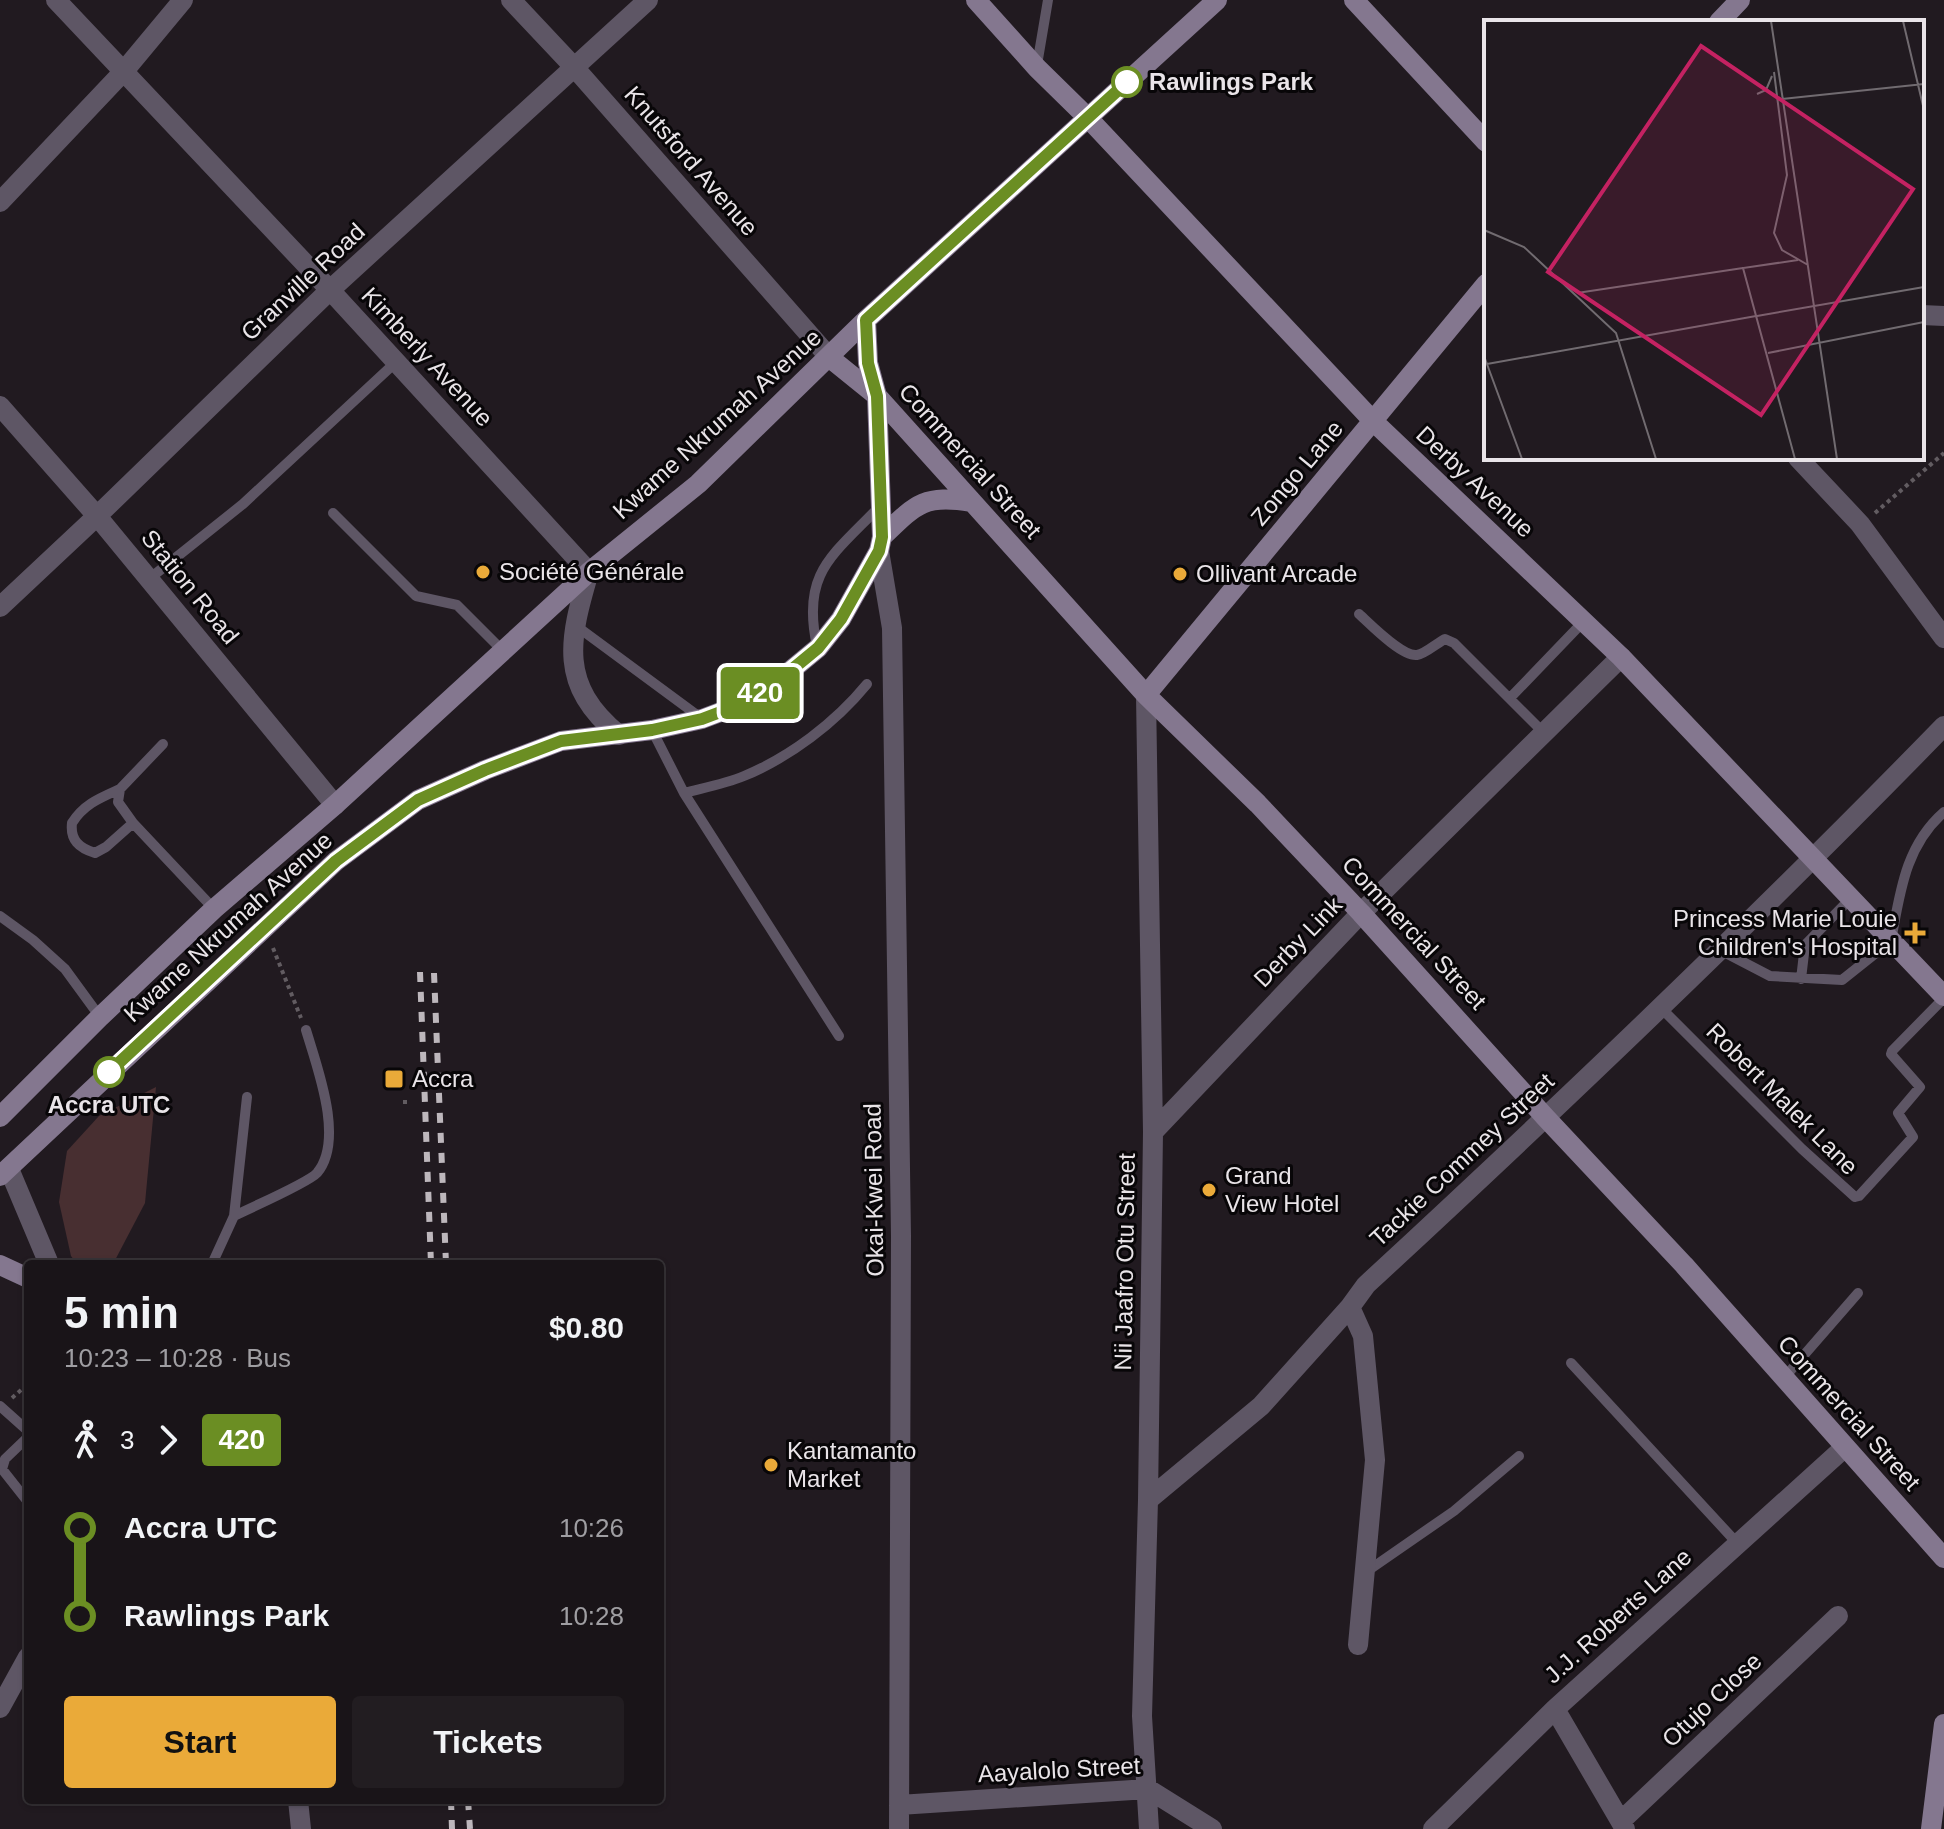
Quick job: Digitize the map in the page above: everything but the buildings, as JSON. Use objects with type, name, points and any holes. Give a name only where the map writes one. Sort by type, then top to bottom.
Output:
[{"type":"main road","name":"Derby Avenue","points":[[976,0],[1374,422],[1621,657],[1944,997]]},
{"type":"main road","name":"Kwame Nkrumah Avenue","points":[[0,1117],[214,909],[335,805],[589,572],[698,484],[866,320],[1217,0]]},
{"type":"main road","points":[[1354,0],[1484,140]]},
{"type":"main road","points":[[1721,20],[1740,0]]},
{"type":"main road","name":"Zongo Lane","points":[[1146,695],[1484,286]]},
{"type":"main road","name":"Kwame Nkrumah Avenue","points":[[3,1166],[336,861],[418,800],[561,741],[652,730],[702,719],[739,705],[772,686],[818,648],[841,619],[881,544],[877,396],[868,363],[866,320]]},
{"type":"main road","name":"Commercial Street","points":[[830,358],[877,396],[1146,695],[1258,804],[1361,913],[1684,1265],[1944,1558]]},
{"type":"main road","points":[[881,544],[918,505],[942,497],[971,502]]},
{"type":"main road","points":[[0,1265],[24,1276]]},
{"type":"main road","points":[[1931,1829],[1944,1724]]},
{"type":"street","name":"Kimberly Avenue","points":[[56,0],[330,290],[589,572]]},
{"type":"street","points":[[0,202],[124,71],[183,0]]},
{"type":"street","name":"Knutsford Avenue","points":[[511,0],[574,67],[830,358]]},
{"type":"street","name":"Granville Road","points":[[0,607],[330,290],[648,0]]},
{"type":"street","points":[[1924,315],[1944,316]]},
{"type":"street","name":"Station Road","points":[[0,406],[97,516],[335,805]]},
{"type":"street","points":[[1800,460],[1860,524],[1944,638]]},
{"type":"street","name":"Okai-Kwei Road","points":[[881,544],[892,628],[901,1236],[899,1829]]},
{"type":"street","points":[[589,572],[574,624],[572,652],[580,685],[597,717],[619,735]]},
{"type":"street","name":"Derby Link","points":[[1153,1132],[1361,913],[1621,657]]},
{"type":"street","name":"Nii Jaafro Otu Street","points":[[1146,695],[1153,1132],[1142,1716],[1149,1829]]},
{"type":"street","name":"Tackie Commey Street","points":[[1148,1500],[1261,1406],[1366,1285],[1546,1118],[1814,860],[1944,726]]},
{"type":"street","points":[[3,1166],[47,1260]]},
{"type":"street","points":[[1350,1307],[1363,1336],[1375,1460],[1358,1645]]},
{"type":"street","name":"J.J. Roberts Lane","points":[[1433,1829],[1555,1709],[1844,1448]]},
{"type":"street","name":"Otujo Close","points":[[1623,1825],[1838,1616]]},
{"type":"street","points":[[0,1708],[24,1664]]},
{"type":"street","points":[[1555,1709],[1623,1825]]},
{"type":"street","name":"Aayalolo Street","points":[[899,1805],[1148,1789],[1212,1829]]},
{"type":"street","points":[[298,1804],[301,1829]]},
{"type":"lane","points":[[1037,68],[1048,0]]},
{"type":"lane","points":[[149,579],[243,504],[396,362]]},
{"type":"lane","points":[[818,648],[811,619],[813,594],[821,568],[882,504]]},
{"type":"lane","points":[[333,513],[416,596],[457,605],[504,652]]},
{"type":"lane","points":[[1359,614],[1410,654],[1419,655],[1445,639],[1454,643],[1544,733]]},
{"type":"lane","points":[[1510,698],[1584,621]]},
{"type":"lane","points":[[574,624],[702,719]]},
{"type":"lane","points":[[684,793],[743,777],[802,744],[850,705],[867,684]]},
{"type":"lane","points":[[652,730],[684,793],[839,1036]]},
{"type":"lane","points":[[133,823],[95,853],[82,849],[75,841],[72,823],[91,802],[120,789],[163,744]]},
{"type":"lane","points":[[120,789],[118,802],[133,823],[214,909]]},
{"type":"lane","points":[[1720,950],[1770,976],[1842,980],[1891,941],[1905,870],[1927,827],[1944,812]]},
{"type":"lane","points":[[1801,979],[1805,945],[1850,899]]},
{"type":"lane","points":[[0,916],[65,969],[100,1017]]},
{"type":"lane","name":"Robert Malek Lane","points":[[1660,1007],[1802,1149],[1855,1197],[1913,1137],[1898,1113],[1920,1087],[1891,1054],[1944,997]]},
{"type":"lane","points":[[234,1216],[315,1175],[327,1158],[329,1107],[306,1030]]},
{"type":"lane","points":[[214,1260],[234,1216],[247,1097]]},
{"type":"lane","points":[[1784,1378],[1858,1293]]},
{"type":"lane","points":[[1571,1363],[1737,1543]]},
{"type":"lane","points":[[0,1407],[24,1430]]},
{"type":"lane","points":[[24,1438],[5,1459],[2,1469],[24,1497]]},
{"type":"lane","points":[[1364,1573],[1454,1511],[1519,1456]]},
{"type":"lane","points":[[292,1829],[301,1829]]},
{"type":"path","points":[[1860,524],[1944,453]]},
{"type":"path","points":[[264,928],[306,1030]]},
{"type":"shaded area","points":[[156,1087],[145,1203],[115,1260],[74,1260],[59,1202],[67,1151],[99,1116]]},
{"type":"railway","points":[[420,972],[431,1260]]},
{"type":"railway","points":[[434,973],[446,1260]]},
{"type":"railway","points":[[451,1804],[452,1829]]},
{"type":"railway","points":[[468,1804],[470,1829]]},
{"type":"bus line","name":"420","points":[[109,1072],[336,861],[418,800],[561,741],[652,730],[721,712],[772,686],[818,648],[841,619],[879,551],[882,537],[877,396],[868,363],[866,320],[1127,82]]},
{"type":"place","name":"Rawlings Park","points":[[1127,82]]},
{"type":"place","name":"Société Générale","points":[[483,572]]},
{"type":"place","name":"Ollivant Arcade","points":[[1180,574]]},
{"type":"place","name":"Princess Marie Louie Children's Hospital","points":[[1915,933]]},
{"type":"place","name":"Accra UTC","points":[[109,1072]]},
{"type":"place","name":"Accra","points":[[394,1079]]},
{"type":"place","name":"Grand View Hotel","points":[[1209,1190]]},
{"type":"place","name":"Kantamanto Market","points":[[771,1465]]}]
